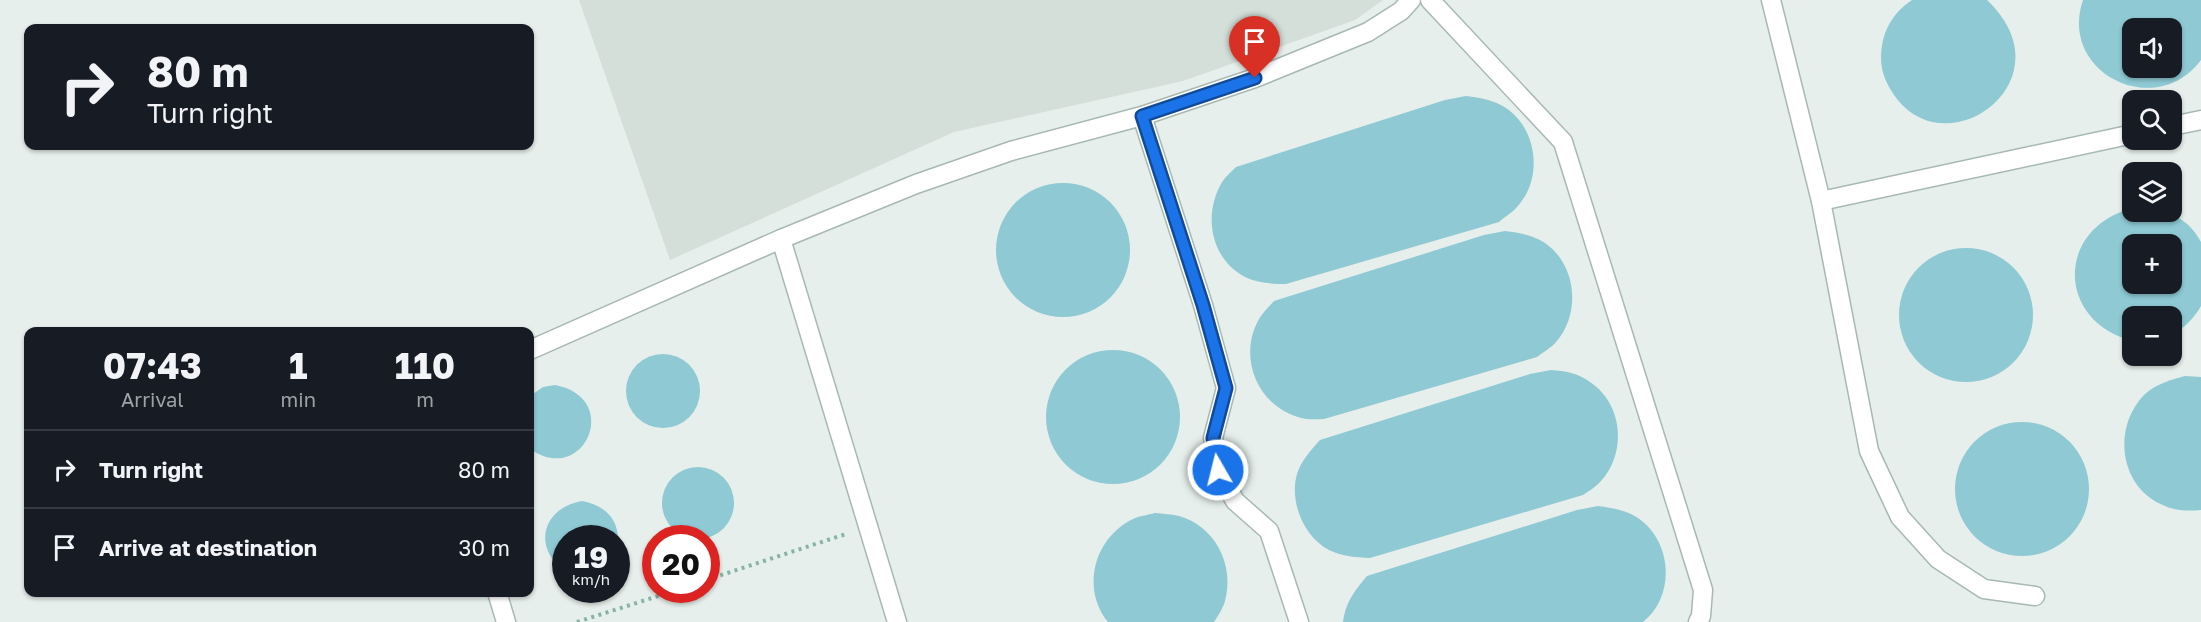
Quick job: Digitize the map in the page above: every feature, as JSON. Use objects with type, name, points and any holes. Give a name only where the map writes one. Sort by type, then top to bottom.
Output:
[{"type":"lane","points":[[534,348],[781,239],[916,184],[1011,151],[1142,116],[1255,78],[1368,32],[1401,11],[1411,0]]},
{"type":"lane","points":[[1430,0],[1563,142],[1703,590],[1701,616],[1698,622]]},
{"type":"lane","points":[[1771,0],[1821,201],[1869,451],[1900,517],[1938,560],[1984,589],[2035,596]]},
{"type":"lane","points":[[1142,116],[1203,305],[1226,388],[1213,438],[1218,470],[1235,501],[1269,531],[1299,622]]},
{"type":"lane","points":[[2182,124],[2201,120]]},
{"type":"lane","points":[[1821,201],[2122,136]]},
{"type":"lane","points":[[781,239],[897,622]]},
{"type":"lane","points":[[498,597],[506,622]]},
{"type":"path","points":[[720,575],[867,527]]},
{"type":"path","points":[[577,622],[642,601]]},
{"type":"shaded area","points":[[579,0],[1383,0],[1355,20],[1183,81],[954,132],[670,260]]},
{"type":"water","points":[[1912,0],[1987,0],[2009,30],[2015,58],[2009,84],[1993,105],[1971,118],[1945,123],[1919,118],[1897,99],[1884,75],[1881,49],[1885,33],[1893,18]]},
{"type":"water","points":[[2083,0],[2201,0],[2201,60],[2182,78],[2160,87],[2137,87],[2116,80],[2097,67],[2085,49],[2079,26]]},
{"type":"water","points":[[1466,96],[1492,101],[1506,108],[1517,117],[1530,142],[1533,155],[1531,183],[1517,207],[1499,222],[1286,284],[1265,283],[1245,277],[1224,259],[1214,236],[1212,210],[1221,184],[1236,167],[1445,100]]},
{"type":"water","points":[[1063,183],[1089,188],[1110,203],[1125,224],[1130,250],[1125,276],[1110,297],[1089,312],[1063,317],[1037,312],[1016,297],[1001,276],[996,250],[1001,224],[1016,203],[1037,188]]},
{"type":"water","points":[[2122,213],[2122,222],[2182,220],[2188,224],[2201,242],[2201,306],[2195,315],[2182,328],[2182,306],[2122,306],[2122,337],[2108,331],[2090,315],[2079,296],[2075,275],[2078,254],[2089,235],[2107,219]]},
{"type":"water","points":[[1505,231],[1531,236],[1545,243],[1556,252],[1569,277],[1572,304],[1564,331],[1556,342],[1537,357],[1324,419],[1304,419],[1286,412],[1263,392],[1251,365],[1250,349],[1259,319],[1274,301],[1484,235]]},
{"type":"water","points":[[1966,248],[1992,253],[2014,267],[2028,289],[2033,315],[2028,341],[2014,363],[1992,377],[1966,382],[1940,377],[1918,363],[1904,341],[1899,315],[1904,289],[1918,267],[1940,253]]},
{"type":"water","points":[[1113,350],[1139,355],[1161,369],[1175,391],[1180,417],[1175,443],[1161,465],[1139,479],[1113,484],[1087,479],[1065,465],[1051,443],[1046,417],[1051,391],[1065,369],[1087,355]]},
{"type":"water","points":[[663,354],[677,357],[689,365],[697,377],[700,391],[697,405],[689,417],[677,425],[663,428],[649,425],[637,417],[629,405],[626,391],[629,377],[637,365],[649,357]]},
{"type":"water","points":[[1551,370],[1581,376],[1590,382],[1601,391],[1615,415],[1618,443],[1615,456],[1609,469],[1595,487],[1583,495],[1370,558],[1334,552],[1312,537],[1297,507],[1295,485],[1301,465],[1320,440],[1530,374]]},
{"type":"water","points":[[2185,376],[2201,377],[2201,510],[2174,509],[2150,497],[2138,486],[2125,456],[2124,440],[2127,424],[2144,395],[2163,383]]},
{"type":"water","points":[[555,385],[576,393],[587,406],[591,421],[588,436],[580,449],[566,457],[549,458],[534,451],[534,393],[543,387]]},
{"type":"water","points":[[2022,422],[2048,427],[2069,442],[2084,463],[2089,489],[2084,515],[2069,536],[2048,551],[2022,556],[1996,551],[1975,536],[1960,515],[1955,489],[1960,463],[1975,442],[1996,427]]},
{"type":"water","points":[[691,467],[712,469],[724,477],[734,496],[732,517],[720,532],[720,525],[669,525],[662,510],[664,489],[672,477]]},
{"type":"water","points":[[582,501],[591,503],[606,512],[615,525],[552,525],[552,557],[545,541],[546,530],[550,520],[568,505]]},
{"type":"water","points":[[1598,506],[1619,510],[1638,518],[1658,540],[1666,569],[1665,584],[1654,611],[1643,622],[1343,622],[1351,597],[1367,576],[1577,510]]},
{"type":"water","points":[[1155,513],[1176,515],[1192,521],[1203,528],[1219,549],[1227,574],[1227,587],[1224,604],[1214,622],[1108,622],[1100,609],[1095,594],[1094,579],[1101,551],[1120,527],[1135,518]]},
{"type":"route","points":[[1218,470],[1213,438],[1226,388],[1203,305],[1142,116],[1255,78]]}]
